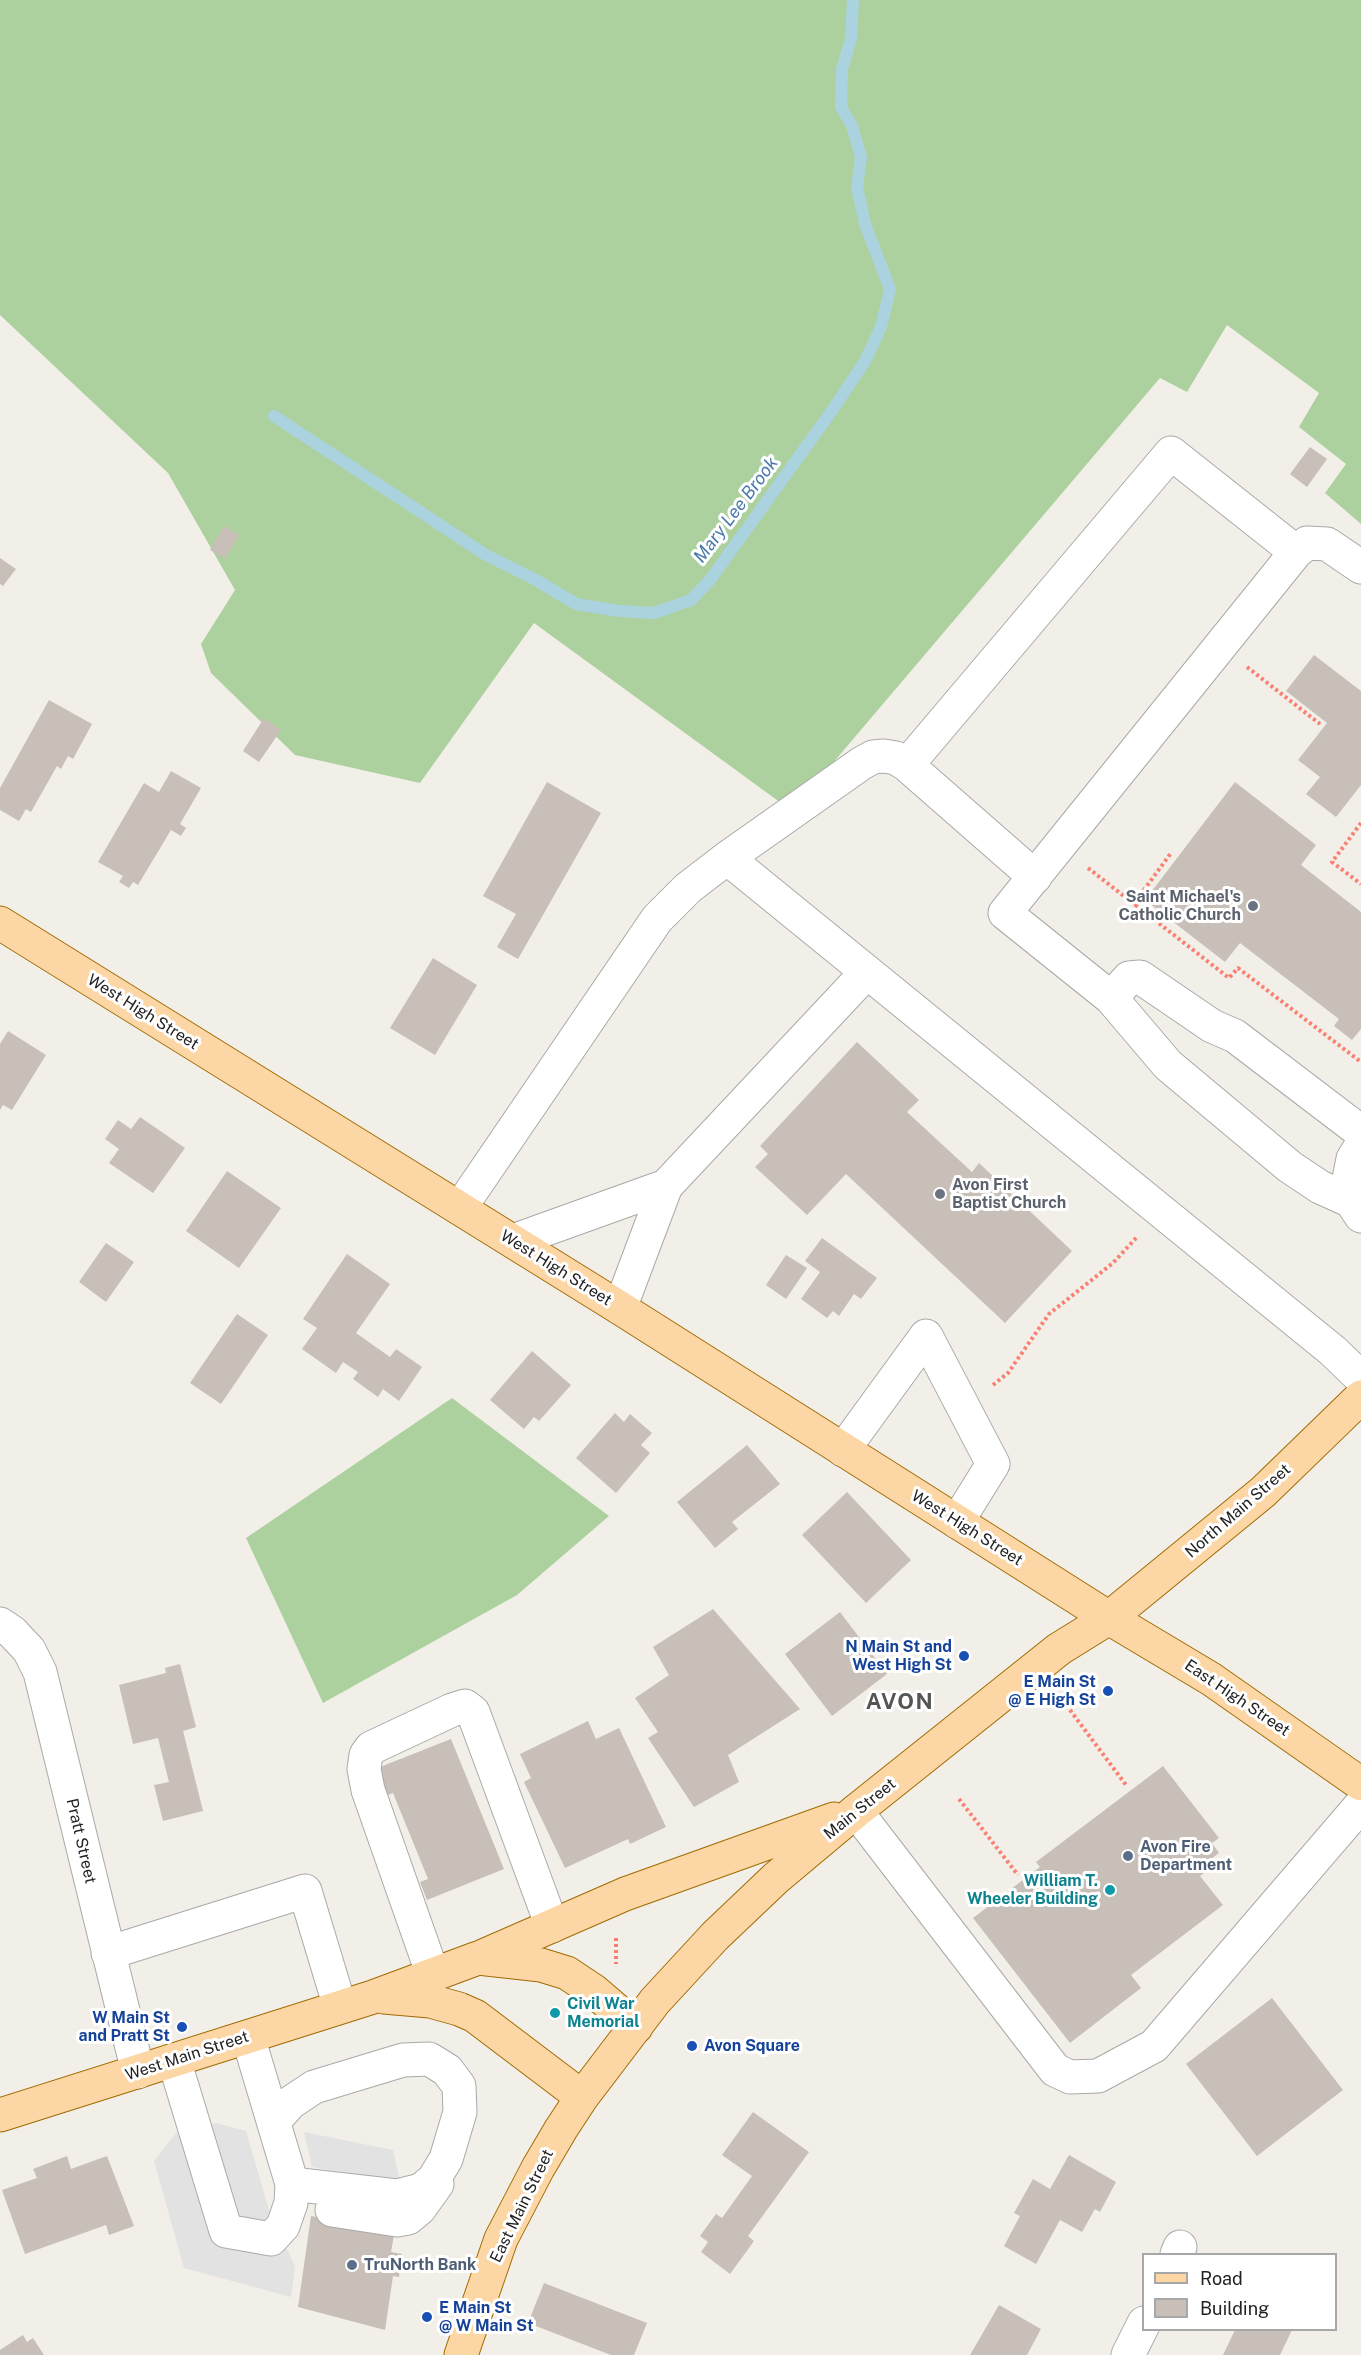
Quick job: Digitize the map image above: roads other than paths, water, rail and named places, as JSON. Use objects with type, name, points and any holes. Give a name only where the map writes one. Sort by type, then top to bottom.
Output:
[{"type":"main road","name":"West High Street","points":[[0,924],[513,1241],[1109,1618]]},
{"type":"main road","name":"North Main Street","points":[[1109,1618],[1263,1492],[1361,1397]]},
{"type":"main road","name":"East High Street","points":[[1109,1618],[1211,1679],[1361,1784]]},
{"type":"main road","name":"Main Street","points":[[582,2097],[665,1990],[715,1936],[776,1878],[1059,1649],[1109,1618]]},
{"type":"main road","points":[[373,1997],[478,1958],[625,1894],[856,1811]]},
{"type":"main road","points":[[478,1958],[532,1964],[567,1973],[594,1991],[636,2027]]},
{"type":"main road","points":[[373,1997],[430,2001],[475,2016],[582,2097]]},
{"type":"main road","name":"West Main Street","points":[[0,2115],[373,1997]]},
{"type":"main road","name":"East Main Street","points":[[461,2355],[501,2240],[538,2168],[582,2097]]},
{"type":"street","points":[[907,765],[1171,453],[1296,552]]},
{"type":"street","points":[[1356,1209],[1290,1167],[1168,1065],[1111,998],[1005,913],[1296,552],[1307,543],[1327,544],[1361,567]]},
{"type":"street","points":[[460,1208],[657,919],[688,888],[727,858],[873,757],[896,758],[907,765],[1035,877]]},
{"type":"street","points":[[727,858],[1333,1351],[1361,1378]]},
{"type":"street","points":[[620,1308],[666,1186],[866,973]]},
{"type":"street","points":[[1111,998],[1128,978],[1140,977],[1212,1026],[1235,1036],[1361,1132]]},
{"type":"street","points":[[1356,1209],[1348,1179],[1353,1159],[1361,1146]]},
{"type":"street","points":[[513,1241],[666,1186]]},
{"type":"street","points":[[843,1450],[926,1336],[993,1464],[957,1522]]},
{"type":"street","name":"Pratt Street","points":[[0,1624],[12,1632],[29,1650],[40,1672],[138,2072]]},
{"type":"street","points":[[433,1975],[368,1790],[364,1769],[366,1755],[370,1748],[452,1710],[465,1706],[473,1712],[552,1926]]},
{"type":"street","points":[[856,1811],[1055,2070],[1070,2077],[1098,2076],[1154,2046],[1361,1805]]},
{"type":"street","points":[[108,1953],[304,1891],[340,2007]]},
{"type":"street","points":[[174,2060],[226,2230],[271,2239],[283,2226],[292,2193],[274,2121],[248,2037]]},
{"type":"street","points":[[274,2121],[290,2103],[314,2087],[403,2060],[429,2059],[447,2070],[459,2086],[460,2112],[446,2159],[434,2179],[421,2190],[397,2196],[292,2193]]},
{"type":"street","points":[[1128,2355],[1142,2325]]},
{"type":"waterway","name":"Mary Lee Brook","points":[[274,416],[486,555],[536,580],[576,604],[619,611],[654,613],[691,600],[710,580],[831,412],[865,361],[881,327],[890,289],[865,224],[857,187],[861,157],[852,126],[841,107],[842,69],[851,39],[853,0]]},
{"type":"place","name":"Saint Michael's Catholic Church","points":[[1253,906]]},
{"type":"place","name":"Avon First Baptist Church","points":[[940,1194]]},
{"type":"place","name":"N Main St and West High St","points":[[964,1656]]},
{"type":"place","name":"E Main St @ E High St","points":[[1108,1691]]},
{"type":"place","name":"Avon Fire Department","points":[[1128,1856]]},
{"type":"place","name":"William T. Wheeler Building","points":[[1110,1890]]},
{"type":"place","name":"Civil War Memorial","points":[[555,2013]]},
{"type":"place","name":"W Main St and Pratt St","points":[[182,2027]]},
{"type":"place","name":"Avon Square","points":[[692,2046]]},
{"type":"place","name":"TruNorth Bank","points":[[352,2265]]},
{"type":"place","name":"E Main St @ W Main St","points":[[427,2317]]},
{"type":"district","name":"AVON","points":[[900,1702]]}]
